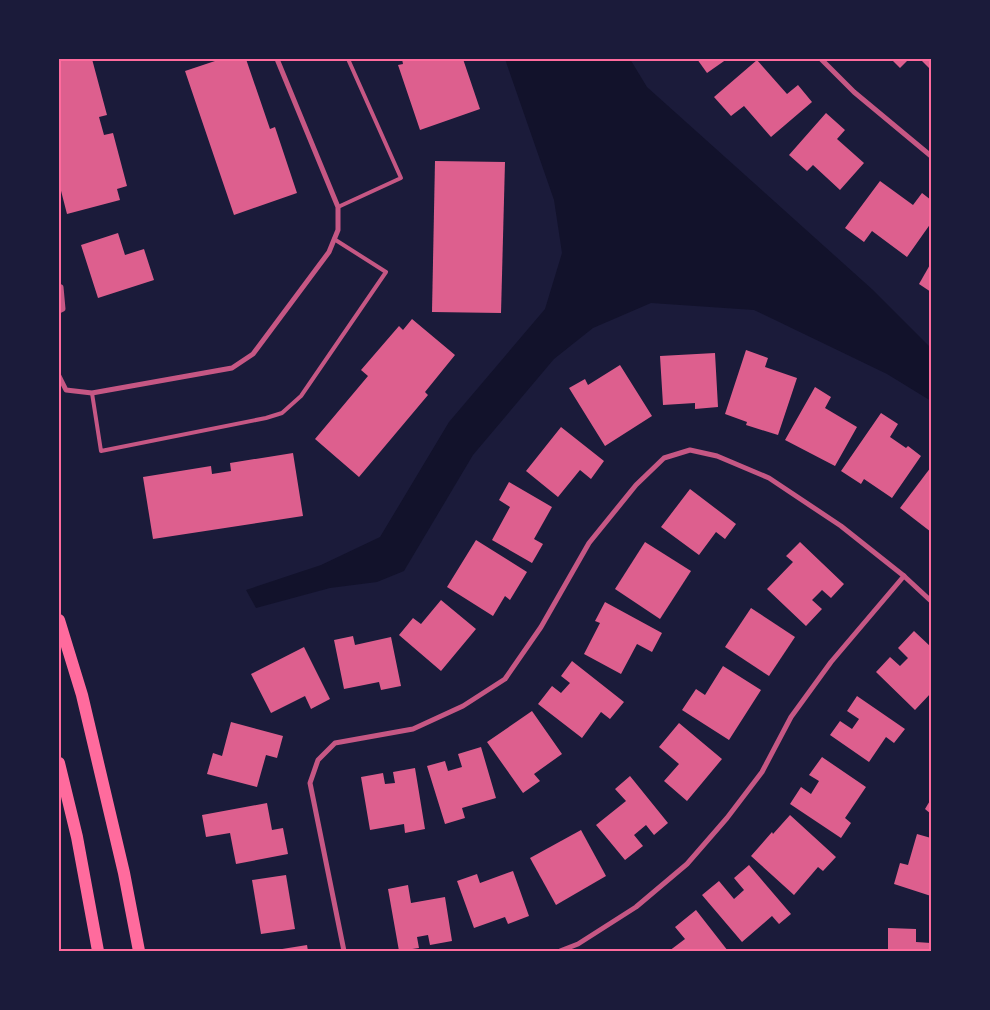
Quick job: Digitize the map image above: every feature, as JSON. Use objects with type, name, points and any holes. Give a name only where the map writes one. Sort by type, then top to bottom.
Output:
[{"type":"main road","points":[[59,620],[82,695],[124,873],[139,951]]},
{"type":"main road","points":[[59,763],[77,838],[98,951]]},
{"type":"street","points":[[59,376],[66,390],[92,393],[232,368],[253,354],[329,252],[338,230],[338,207],[277,59]]},
{"type":"street","points":[[821,59],[854,92],[931,156]]},
{"type":"street","points":[[59,286],[61,287],[63,309],[59,311]]},
{"type":"street","points":[[344,951],[310,783],[318,760],[335,743],[413,729],[463,706],[505,679],[541,628],[589,543],[636,485],[664,458],[690,450],[717,456],[769,478],[841,526],[904,576],[931,601]]},
{"type":"street","points":[[560,951],[578,944],[636,907],[687,864],[727,818],[762,772],[791,717],[831,662],[904,576]]},
{"type":"lane","points":[[338,207],[401,178],[348,59]]},
{"type":"lane","points":[[92,393],[101,451],[266,418],[282,413],[301,396],[386,272],[334,239]]},
{"type":"shaded area","points":[[505,59],[630,59],[647,87],[873,290],[931,348],[931,401],[887,374],[754,310],[651,303],[593,328],[554,359],[473,455],[404,571],[377,582],[330,588],[256,608],[246,590],[321,565],[380,537],[449,422],[545,309],[562,253],[554,200]]},
{"type":"building","points":[[59,59],[92,59],[107,115],[99,117],[104,135],[113,133],[127,186],[117,189],[120,200],[67,214],[59,183]]},
{"type":"building","points":[[221,59],[246,59],[270,129],[275,127],[297,193],[234,215],[185,71]]},
{"type":"building","points":[[402,59],[463,59],[480,109],[420,130],[398,65],[403,64]]},
{"type":"building","points":[[697,59],[727,59],[707,73]]},
{"type":"building","points":[[891,59],[909,59],[900,68]]},
{"type":"building","points":[[920,59],[931,59],[931,70]]},
{"type":"building","points":[[757,60],[787,94],[798,85],[812,102],[771,137],[744,106],[731,116],[714,97]]},
{"type":"building","points":[[826,113],[845,130],[837,139],[864,163],[840,190],[813,165],[807,171],[789,155]]},
{"type":"building","points":[[435,161],[505,162],[501,313],[432,312]]},
{"type":"building","points":[[880,181],[913,205],[922,193],[931,200],[931,223],[907,257],[872,231],[864,242],[845,228]]},
{"type":"building","points":[[118,233],[125,255],[144,249],[154,280],[98,298],[81,245]]},
{"type":"building","points":[[931,263],[931,292],[919,284]]},
{"type":"building","points":[[412,319],[455,355],[425,392],[428,395],[359,477],[315,439],[368,376],[361,370],[399,326],[403,330]]},
{"type":"building","points":[[746,350],[768,358],[765,367],[797,378],[778,435],[746,425],[747,422],[725,414]]},
{"type":"building","points":[[715,353],[718,407],[695,409],[695,403],[663,405],[660,356]]},
{"type":"building","points":[[620,365],[652,416],[605,446],[569,388],[585,379],[588,385]]},
{"type":"building","points":[[815,387],[831,397],[825,408],[857,427],[835,466],[785,440]]},
{"type":"building","points":[[881,413],[898,424],[890,437],[906,448],[908,446],[921,456],[892,498],[864,479],[861,484],[841,471]]},
{"type":"building","points":[[561,427],[604,461],[591,479],[580,470],[558,497],[526,471]]},
{"type":"building","points":[[293,453],[303,516],[153,539],[143,477],[211,466],[212,474],[231,471],[230,463]]},
{"type":"building","points":[[931,467],[931,532],[900,508]]},
{"type":"building","points":[[509,482],[552,507],[534,539],[543,544],[532,563],[492,540],[510,507],[499,500]]},
{"type":"building","points":[[690,489],[736,524],[725,539],[716,532],[699,555],[661,527]]},
{"type":"building","points":[[476,540],[527,572],[510,600],[505,596],[493,616],[447,587]]},
{"type":"building","points":[[645,542],[691,571],[660,619],[615,589]]},
{"type":"building","points":[[800,542],[844,584],[831,598],[822,590],[812,600],[822,609],[806,626],[767,589],[793,562],[786,556]]},
{"type":"building","points":[[441,600],[476,629],[441,671],[399,635],[413,618],[421,624]]},
{"type":"building","points":[[605,602],[662,633],[652,652],[637,644],[621,674],[584,654],[600,623],[595,621]]},
{"type":"building","points":[[751,608],[795,637],[769,676],[725,647]]},
{"type":"building","points":[[914,631],[931,647],[931,693],[915,710],[876,672],[890,657],[900,666],[908,658],[898,648]]},
{"type":"building","points":[[353,636],[355,645],[391,637],[401,686],[381,690],[379,682],[344,689],[334,640]]},
{"type":"building","points":[[304,647],[330,699],[311,709],[305,696],[271,713],[251,674]]},
{"type":"building","points":[[572,661],[624,702],[610,719],[601,712],[582,738],[538,704],[552,686],[561,693],[570,683],[561,676]]},
{"type":"building","points":[[723,666],[761,690],[729,740],[682,710],[696,689],[705,695]]},
{"type":"building","points":[[857,696],[905,729],[894,743],[886,737],[869,762],[830,735],[840,721],[852,729],[859,719],[847,711]]},
{"type":"building","points":[[532,711],[562,754],[534,774],[540,781],[523,793],[487,742]]},
{"type":"building","points":[[231,722],[283,736],[277,758],[266,755],[257,787],[207,774],[213,753],[222,756]]},
{"type":"building","points":[[679,723],[722,759],[687,801],[664,781],[679,764],[659,747]]},
{"type":"building","points":[[481,747],[496,798],[462,808],[465,818],[445,824],[427,766],[445,761],[448,771],[462,767],[458,754]]},
{"type":"building","points":[[822,757],[866,787],[845,818],[851,823],[841,838],[790,804],[801,787],[811,794],[819,781],[809,775]]},
{"type":"building","points":[[415,768],[425,829],[405,833],[404,824],[370,830],[361,777],[383,773],[385,784],[395,783],[393,772]]},
{"type":"building","points":[[630,776],[668,823],[654,835],[646,825],[634,835],[643,846],[625,860],[596,825],[626,801],[615,789]]},
{"type":"building","points":[[931,799],[931,814],[925,809]]},
{"type":"building","points":[[267,803],[272,830],[283,828],[288,854],[236,864],[230,833],[206,837],[202,815]]},
{"type":"building","points":[[790,815],[836,857],[823,871],[818,867],[794,895],[751,856]]},
{"type":"building","points":[[581,830],[606,876],[556,905],[530,858]]},
{"type":"building","points":[[917,834],[931,838],[931,896],[894,884],[900,863],[908,865]]},
{"type":"building","points":[[749,865],[791,914],[779,924],[772,916],[742,942],[702,895],[719,881],[734,899],[744,890],[734,878]]},
{"type":"building","points":[[513,871],[529,916],[508,924],[505,917],[474,928],[457,881],[477,874],[480,883]]},
{"type":"building","points":[[286,875],[295,929],[261,934],[252,880]]},
{"type":"building","points":[[408,885],[411,903],[445,897],[452,941],[430,945],[428,935],[417,937],[419,948],[399,951],[388,889]]},
{"type":"building","points":[[696,910],[728,951],[669,951],[685,939],[675,927]]},
{"type":"building","points":[[888,928],[916,929],[916,942],[931,943],[931,951],[888,951]]},
{"type":"building","points":[[307,945],[308,951],[276,951],[276,950]]}]
